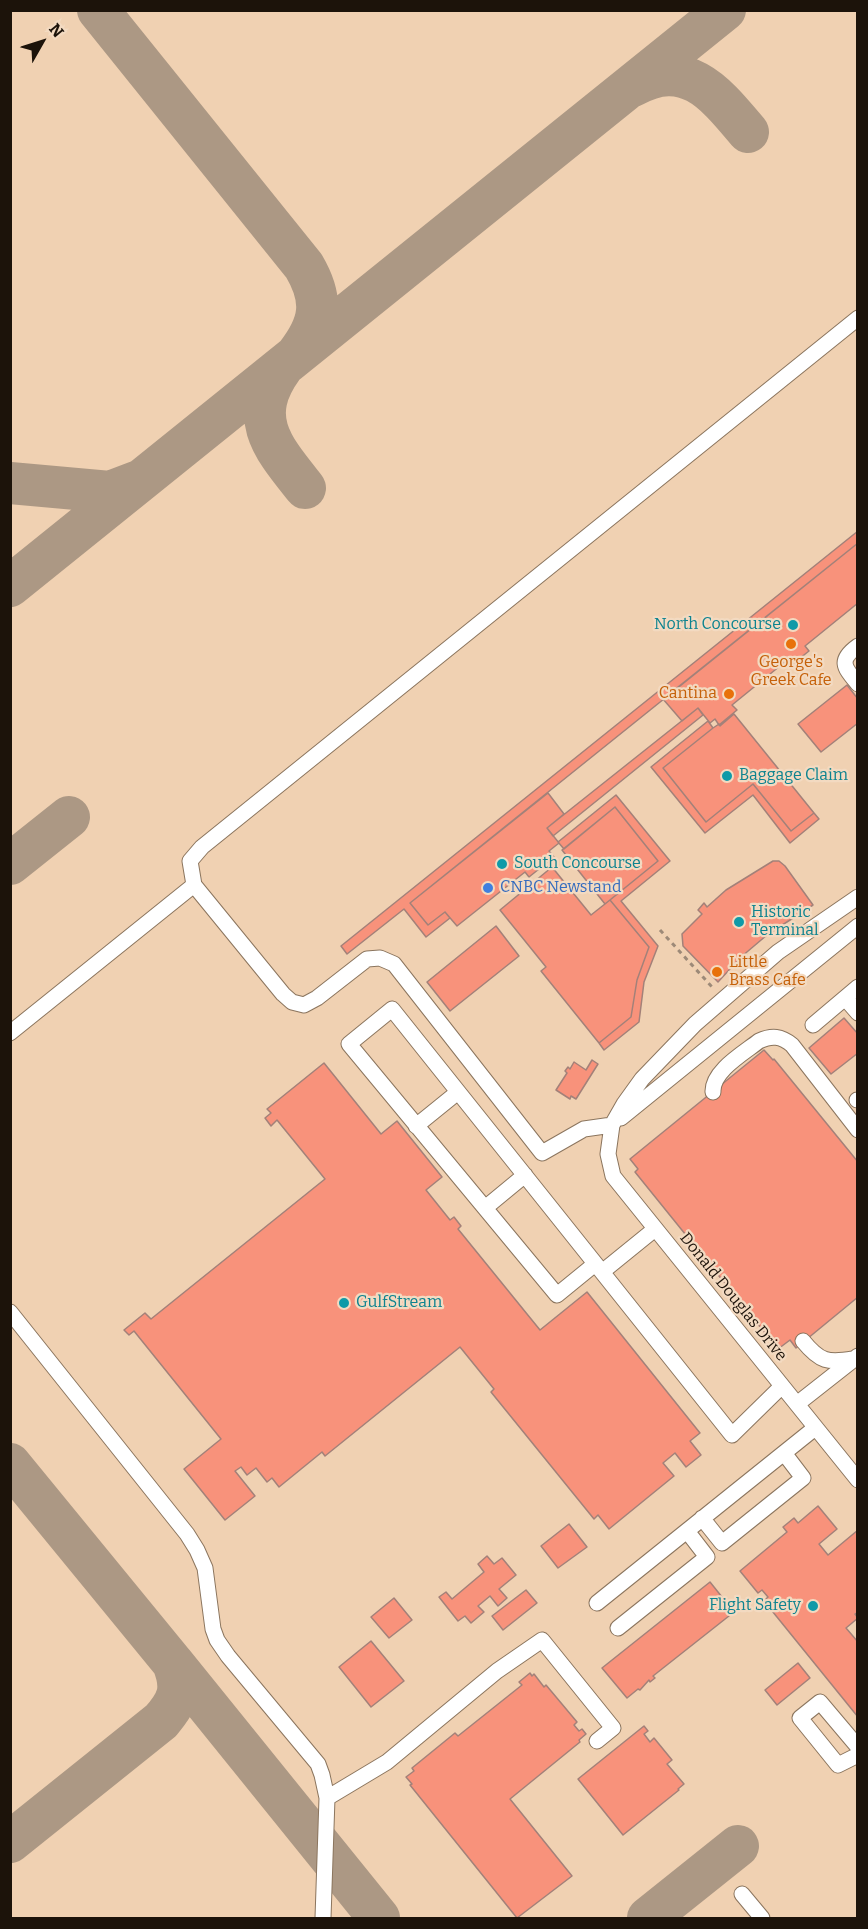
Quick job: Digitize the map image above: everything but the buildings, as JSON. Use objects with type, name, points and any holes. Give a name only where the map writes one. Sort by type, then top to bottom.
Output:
[{"type":"street","points":[[542,1153],[394,964],[380,958],[367,959],[317,998],[304,1005],[292,1002],[194,885],[190,861],[202,847],[858,318]]},
{"type":"street","points":[[858,646],[848,653],[844,663],[858,684]]},
{"type":"street","points":[[10,1033],[194,885]]},
{"type":"street","name":"Donald Douglas Drive","points":[[858,897],[796,939],[695,1024],[642,1079],[624,1104],[612,1125],[608,1154],[613,1176],[858,1480]]},
{"type":"street","points":[[485,1208],[542,1153],[584,1129],[612,1125],[858,926]]},
{"type":"street","points":[[813,1025],[858,987]]},
{"type":"street","points":[[844,998],[858,1013]]},
{"type":"street","points":[[655,1229],[599,1268],[557,1295],[349,1044],[392,1010],[599,1268],[732,1435],[782,1386]]},
{"type":"street","points":[[713,1092],[713,1084],[717,1075],[759,1041],[767,1037],[777,1037],[792,1045],[858,1130]]},
{"type":"street","points":[[416,1126],[458,1092]]},
{"type":"street","points":[[10,1312],[187,1534],[205,1568],[210,1616],[217,1640],[318,1764],[327,1797],[323,1918]]},
{"type":"street","points":[[803,1341],[814,1354],[824,1360],[835,1362],[856,1357]]},
{"type":"street","points":[[797,1404],[856,1357]]},
{"type":"street","points":[[597,1603],[815,1428]]},
{"type":"street","points":[[702,1518],[722,1543],[803,1478],[784,1453]]},
{"type":"street","points":[[618,1628],[707,1557],[687,1531]]},
{"type":"street","points":[[327,1797],[387,1762],[497,1671],[543,1640],[613,1728],[597,1741]]},
{"type":"street","points":[[858,1747],[820,1702],[800,1718],[838,1765],[858,1755]]},
{"type":"street","points":[[742,1894],[762,1918]]},
{"type":"path","points":[[660,930],[713,988]]},
{"type":"shaded area","points":[[11,11],[857,11],[857,1918],[11,1918]]},
{"type":"taxiway","points":[[98,10],[304,266],[315,290],[317,311],[311,332],[297,354]]},
{"type":"taxiway","points":[[10,586],[725,10]]},
{"type":"taxiway","points":[[633,86],[652,78],[669,75],[685,77],[712,93],[748,132]]},
{"type":"taxiway","points":[[282,368],[271,386],[266,402],[265,417],[274,446],[305,488]]},
{"type":"taxiway","points":[[10,483],[110,492],[139,481]]},
{"type":"taxiway","points":[[10,864],[69,817]]},
{"type":"taxiway","points":[[10,1464],[173,1663],[178,1680],[178,1694],[172,1707],[161,1721],[10,1842]]},
{"type":"taxiway","points":[[173,1663],[379,1918]]},
{"type":"taxiway","points":[[648,1918],[738,1846]]},
{"type":"place","name":"North Concourse","points":[[793,625]]},
{"type":"place","name":"George's Greek Cafe","points":[[791,644]]},
{"type":"place","name":"Cantina","points":[[729,694]]},
{"type":"place","name":"Baggage Claim","points":[[727,776]]},
{"type":"place","name":"South Concourse","points":[[502,864]]},
{"type":"place","name":"CNBC Newstand","points":[[488,888]]},
{"type":"place","name":"Historic Terminal","points":[[739,922]]},
{"type":"place","name":"Little Brass Cafe","points":[[717,972]]},
{"type":"place","name":"GulfStream","points":[[344,1303]]},
{"type":"place","name":"Flight Safety","points":[[813,1606]]}]
